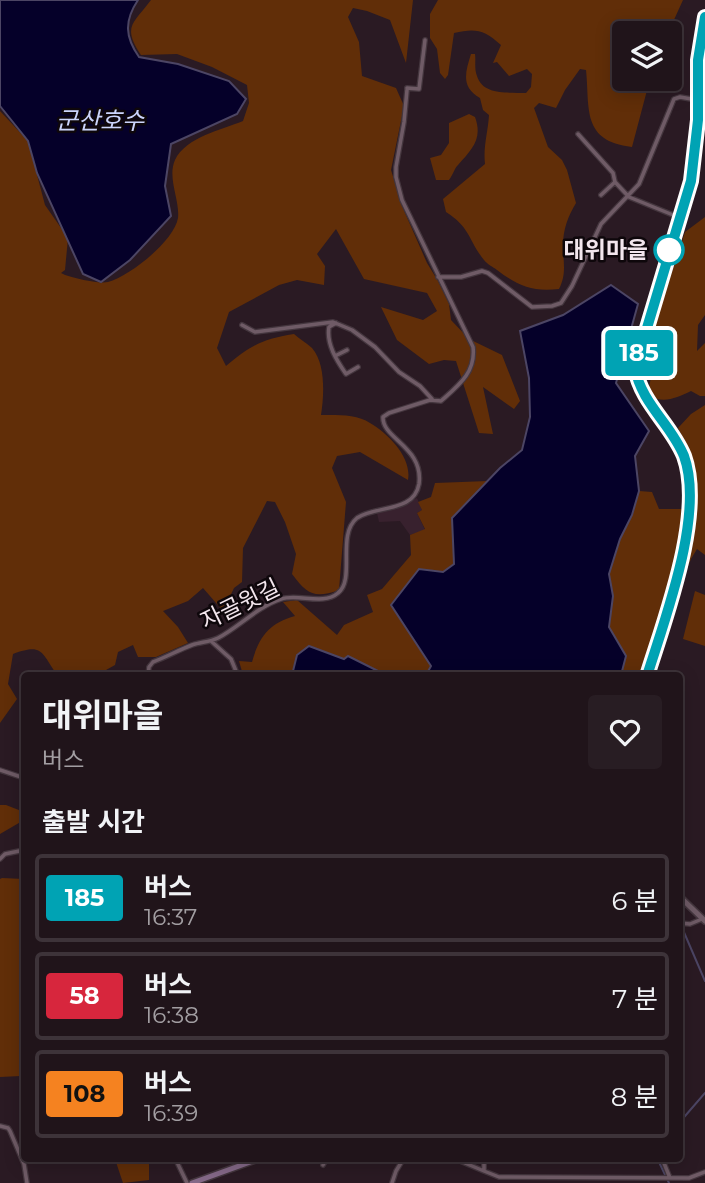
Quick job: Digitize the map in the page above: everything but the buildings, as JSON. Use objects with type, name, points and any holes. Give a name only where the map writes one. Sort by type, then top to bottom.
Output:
[{"type":"main road","points":[[648,672],[688,538],[690,478],[684,455],[639,387],[635,368],[693,167],[698,120],[698,60],[705,16]]},
{"type":"main road","points":[[192,1183],[250,1162]]},
{"type":"street","points":[[425,40],[419,89],[407,89],[396,177],[402,200],[438,277],[461,276],[482,271],[532,307],[561,303],[601,225],[639,184],[674,99],[680,97],[697,100]]},
{"type":"street","points":[[578,134],[613,173],[615,182],[629,197],[678,217]]},
{"type":"street","points":[[601,195],[615,182]]},
{"type":"street","name":"자골윗길","points":[[148,672],[153,662],[191,646],[211,641],[279,600],[289,597],[330,598],[341,590],[351,526],[358,518],[369,513],[410,500],[417,491],[418,466],[385,425],[383,418],[389,413],[441,401],[465,377],[474,362],[473,347],[467,332],[438,277]]},
{"type":"street","points":[[242,325],[255,332],[336,323],[352,330],[375,347],[400,373],[420,386],[433,401]]},
{"type":"street","points":[[336,323],[329,327],[328,335],[335,356],[346,374],[358,367]]},
{"type":"street","points":[[335,356],[347,350]]},
{"type":"street","points":[[211,641],[231,659],[236,672]]},
{"type":"street","points":[[0,770],[21,777]]},
{"type":"street","points":[[0,859],[5,854],[21,851]]},
{"type":"street","points":[[683,900],[704,920],[690,925],[683,924]]},
{"type":"street","points":[[0,1126],[8,1128],[21,1157]]},
{"type":"street","points":[[23,1162],[26,1183]]},
{"type":"street","points":[[177,1162],[187,1183]]},
{"type":"street","points":[[323,1166],[325,1162]]},
{"type":"street","points":[[392,1183],[402,1162]]},
{"type":"street","points":[[463,1162],[499,1177],[689,1178],[705,1172]]},
{"type":"street","points":[[484,1162],[484,1171]]},
{"type":"street","points":[[663,1162],[668,1178]]},
{"type":"shaded area","points":[[151,0],[413,0],[406,63],[390,20],[353,8],[348,17],[359,42],[362,76],[396,88],[404,106],[391,170],[402,206],[427,263],[449,304],[451,320],[469,339],[502,355],[520,401],[514,409],[483,387],[493,434],[479,433],[456,361],[444,360],[429,364],[397,340],[381,307],[423,320],[437,311],[427,293],[364,279],[336,229],[317,254],[325,266],[324,285],[297,280],[279,285],[229,312],[217,348],[226,366],[257,344],[294,334],[312,348],[320,363],[323,390],[321,415],[365,420],[385,433],[403,455],[408,480],[360,452],[337,456],[332,468],[346,502],[339,590],[323,594],[312,593],[297,581],[292,574],[296,554],[285,522],[275,502],[267,501],[243,548],[242,582],[234,588],[223,611],[203,588],[188,601],[163,611],[188,643],[156,657],[138,657],[133,645],[118,652],[115,665],[102,672],[55,672],[44,655],[36,650],[13,654],[8,684],[17,699],[0,723],[0,111],[28,141],[45,205],[68,238],[65,270],[61,273],[84,280],[108,282],[128,273],[150,256],[175,227],[178,211],[172,174],[180,152],[205,135],[243,121],[249,103],[247,85],[212,67],[177,54],[141,55],[132,38],[131,31],[135,20]]},
{"type":"shaded area","points":[[438,0],[683,0],[673,21],[612,21],[612,91],[647,91],[632,147],[616,144],[596,130],[589,109],[586,70],[580,69],[556,108],[539,103],[534,108],[548,147],[562,160],[567,170],[576,203],[564,234],[564,273],[559,289],[533,289],[505,276],[485,261],[465,229],[446,212],[443,199],[485,164],[489,115],[483,110],[480,98],[467,84],[466,73],[471,54],[475,54],[480,82],[491,90],[526,93],[531,87],[532,74],[527,69],[509,76],[497,62],[493,63],[501,45],[484,33],[468,31],[454,33],[448,75],[445,79],[440,73],[437,49],[430,38],[430,14]]},
{"type":"shaded area","points":[[469,114],[475,117],[477,125],[475,143],[449,180],[436,180],[430,158],[441,155],[449,143],[449,123]]},
{"type":"shaded area","points":[[705,217],[705,315],[698,325],[697,351],[705,343],[705,396],[691,391],[674,398],[659,399],[648,394],[653,365],[647,351],[652,337],[659,340],[652,333],[685,232]]},
{"type":"shaded area","points":[[705,405],[705,555],[697,549],[678,590],[693,527],[696,495],[692,459],[678,428],[691,414]]},
{"type":"shaded area","points":[[488,481],[452,518],[454,564],[443,572],[431,666],[428,672],[380,672],[348,656],[344,659],[309,646],[297,655],[293,672],[242,672],[239,661],[252,662],[266,632],[295,616],[283,602],[297,600],[337,635],[344,625],[373,612],[367,595],[382,589],[411,555],[410,535],[425,529],[417,513],[422,510],[418,502],[431,497],[435,483]]},
{"type":"shaded area","points":[[639,491],[652,492],[659,509],[682,509],[677,551],[644,672],[622,672],[626,656],[609,627],[613,597],[609,574],[620,539],[632,515]]},
{"type":"shaded area","points":[[417,498],[422,510],[417,513],[425,530],[410,535],[400,521],[379,522],[377,513]]},
{"type":"shaded area","points":[[695,591],[705,595],[705,646],[683,639]]},
{"type":"shaded area","points":[[0,805],[21,811],[21,822],[0,834]]},
{"type":"shaded area","points":[[0,879],[21,879],[21,1076],[0,1077]]},
{"type":"shaded area","points":[[116,1162],[149,1162],[149,1180],[123,1183]]},
{"type":"water","name":"군산호수","points":[[0,0],[138,0],[130,15],[128,29],[131,43],[139,57],[178,64],[229,81],[246,99],[237,114],[171,144],[165,186],[171,216],[130,260],[101,282],[83,274],[37,173],[28,141],[0,106]]},
{"type":"water","points":[[611,285],[638,304],[616,383],[649,431],[635,456],[639,491],[609,574],[613,596],[609,627],[626,656],[622,672],[428,672],[431,666],[391,605],[419,569],[443,572],[454,564],[452,518],[500,468],[522,450],[530,417],[529,378],[520,331],[563,315]]},
{"type":"water","points":[[309,646],[344,659],[348,656],[380,672],[293,672],[297,655]]},
{"type":"waterway","points":[[683,930],[705,981]]},
{"type":"waterway","points":[[683,1118],[705,1093]]},
{"type":"waterway","points":[[659,1162],[669,1183]]},
{"type":"bus line","name":"185","points":[[648,672],[688,538],[690,478],[684,455],[644,396],[635,368],[678,217],[691,181],[698,120],[698,60],[705,17]]},
{"type":"place","name":"대위마을","points":[[669,250]]}]
